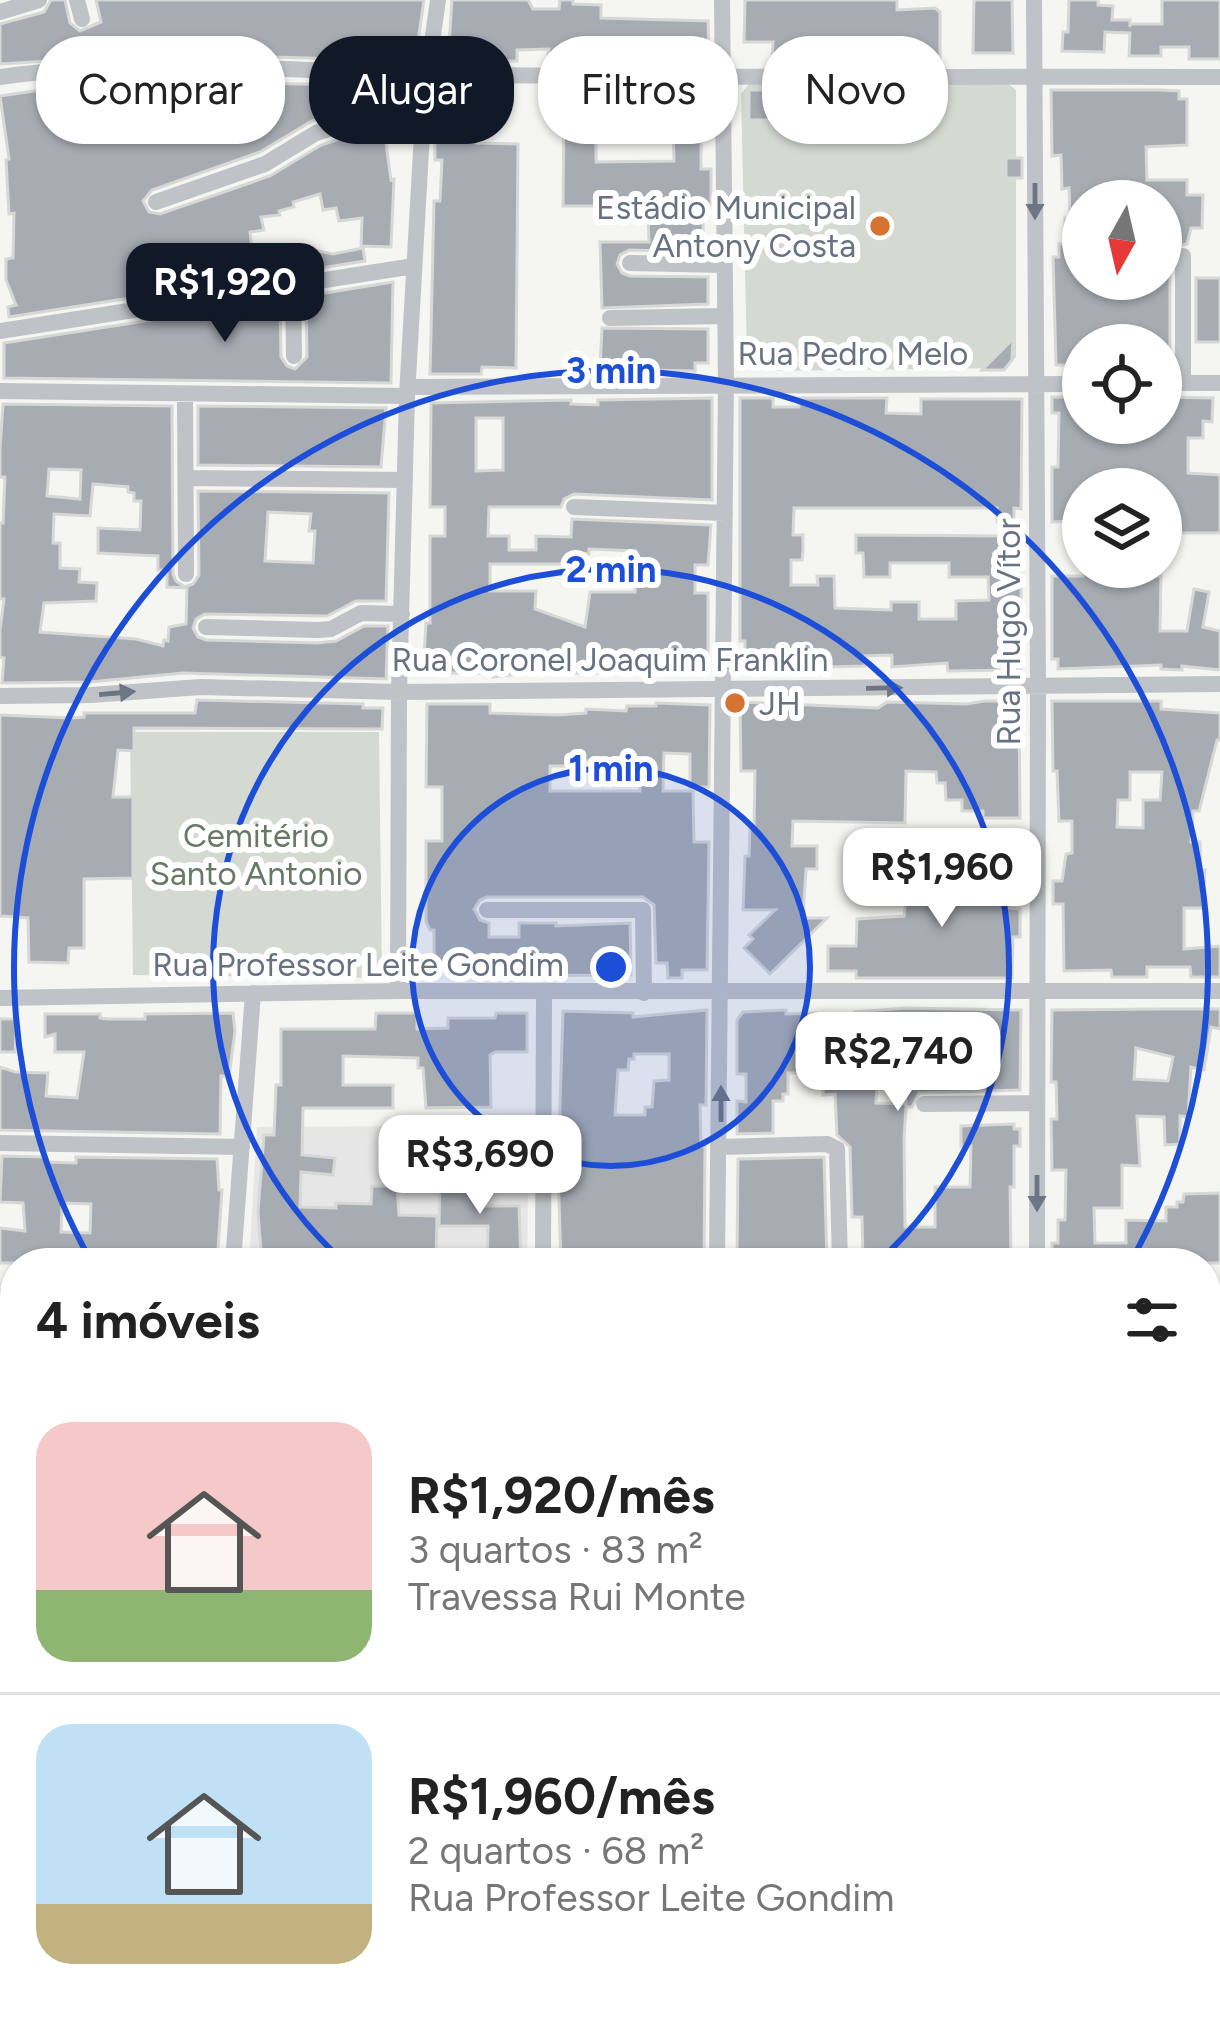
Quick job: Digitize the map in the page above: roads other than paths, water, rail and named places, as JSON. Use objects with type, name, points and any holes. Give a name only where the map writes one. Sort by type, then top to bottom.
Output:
[{"type":"street","points":[[0,12],[38,0]]},
{"type":"street","points":[[77,0],[82,19]]},
{"type":"street","points":[[433,36],[438,0]]},
{"type":"street","points":[[722,0],[722,36]]},
{"type":"street","name":"Rua Hugo Vítor","points":[[1034,0],[1039,685],[1036,1248]]},
{"type":"street","points":[[0,77],[133,67],[309,71]]},
{"type":"street","points":[[738,75],[1220,76]]},
{"type":"street","points":[[156,202],[265,164],[309,137]]},
{"type":"street","points":[[398,992],[407,392],[421,144]]},
{"type":"street","points":[[718,1248],[726,382],[722,144]]},
{"type":"street","points":[[1183,256],[1183,383],[1220,383]]},
{"type":"street","points":[[630,263],[724,265]]},
{"type":"street","points":[[0,331],[414,266]]},
{"type":"street","points":[[293,285],[294,356]]},
{"type":"street","points":[[610,318],[725,316]]},
{"type":"street","name":"Rua Pedro Melo","points":[[0,392],[407,392],[726,382],[1062,384]]},
{"type":"street","points":[[185,394],[186,574]]},
{"type":"street","points":[[186,478],[405,480]]},
{"type":"street","points":[[574,507],[725,513]]},
{"type":"street","points":[[206,627],[317,630],[331,629],[361,613],[402,614]]},
{"type":"street","name":"Rua Coronel Joaquim Franklin","points":[[0,696],[219,686],[399,692],[1220,684]]},
{"type":"street","points":[[487,910],[643,910],[644,993]]},
{"type":"street","name":"Rua Professor Leite Gondim","points":[[0,998],[398,992],[1220,991]]},
{"type":"street","points":[[234,1248],[253,993]]},
{"type":"street","points":[[543,1248],[544,994]]},
{"type":"street","points":[[924,1104],[1036,1103]]},
{"type":"street","points":[[0,1143],[242,1147]]},
{"type":"street","points":[[721,1147],[827,1144],[837,1149],[840,1248]]},
{"type":"place","name":"Estádio Municipal Antony Costa","points":[[880,226]]},
{"type":"place","name":"JH","points":[[735,703]]},
{"type":"park label","name":"Cemitério Santo Antonio","points":[[256,854]]}]
